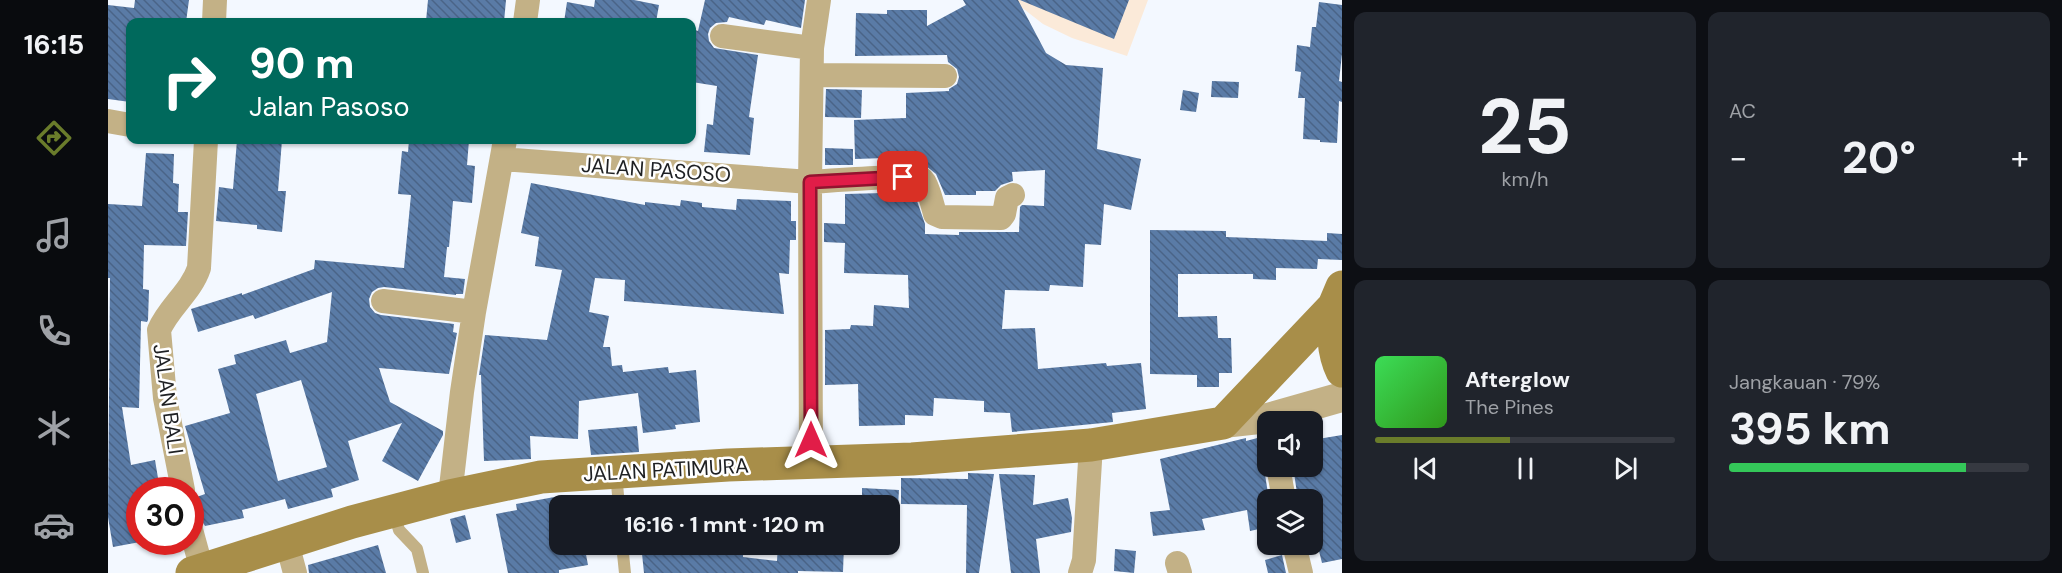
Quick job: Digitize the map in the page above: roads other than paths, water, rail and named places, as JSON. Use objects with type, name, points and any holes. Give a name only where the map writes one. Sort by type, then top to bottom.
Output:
[{"type":"main road","points":[[1338,296],[1333,328],[1336,360],[1342,371]]},
{"type":"main road","points":[[1223,423],[1338,296]]},
{"type":"main road","name":"JALAN PATIMURA","points":[[197,571],[291,558],[352,522],[450,496],[541,477],[728,465],[912,459],[1091,445],[1223,423]]},
{"type":"street","points":[[214,18],[215,0]]},
{"type":"street","points":[[526,18],[528,0]]},
{"type":"street","points":[[811,464],[812,48],[819,0]]},
{"type":"street","points":[[722,36],[812,48]]},
{"type":"street","points":[[812,75],[945,76]]},
{"type":"street","points":[[108,121],[126,124]]},
{"type":"street","name":"JALAN BALI","points":[[180,477],[165,398],[159,330],[163,321],[195,280],[199,268],[206,144]]},
{"type":"street","points":[[450,496],[474,312],[504,149]]},
{"type":"street","name":"JALAN PASOSO","points":[[504,149],[810,182],[920,178],[925,182],[935,214],[942,218],[1001,218],[1007,198],[1013,195]]},
{"type":"street","points":[[383,301],[474,312]]},
{"type":"street","points":[[1298,411],[1342,397]]},
{"type":"street","points":[[1223,423],[1257,421]]},
{"type":"street","points":[[1080,573],[1084,560],[1091,445]]},
{"type":"street","points":[[195,555],[197,571]]},
{"type":"street","points":[[1297,555],[1301,573]]},
{"type":"lane","points":[[615,472],[618,495]]},
{"type":"lane","points":[[394,512],[399,530],[417,549],[423,573]]},
{"type":"lane","points":[[623,555],[625,573]]}]
